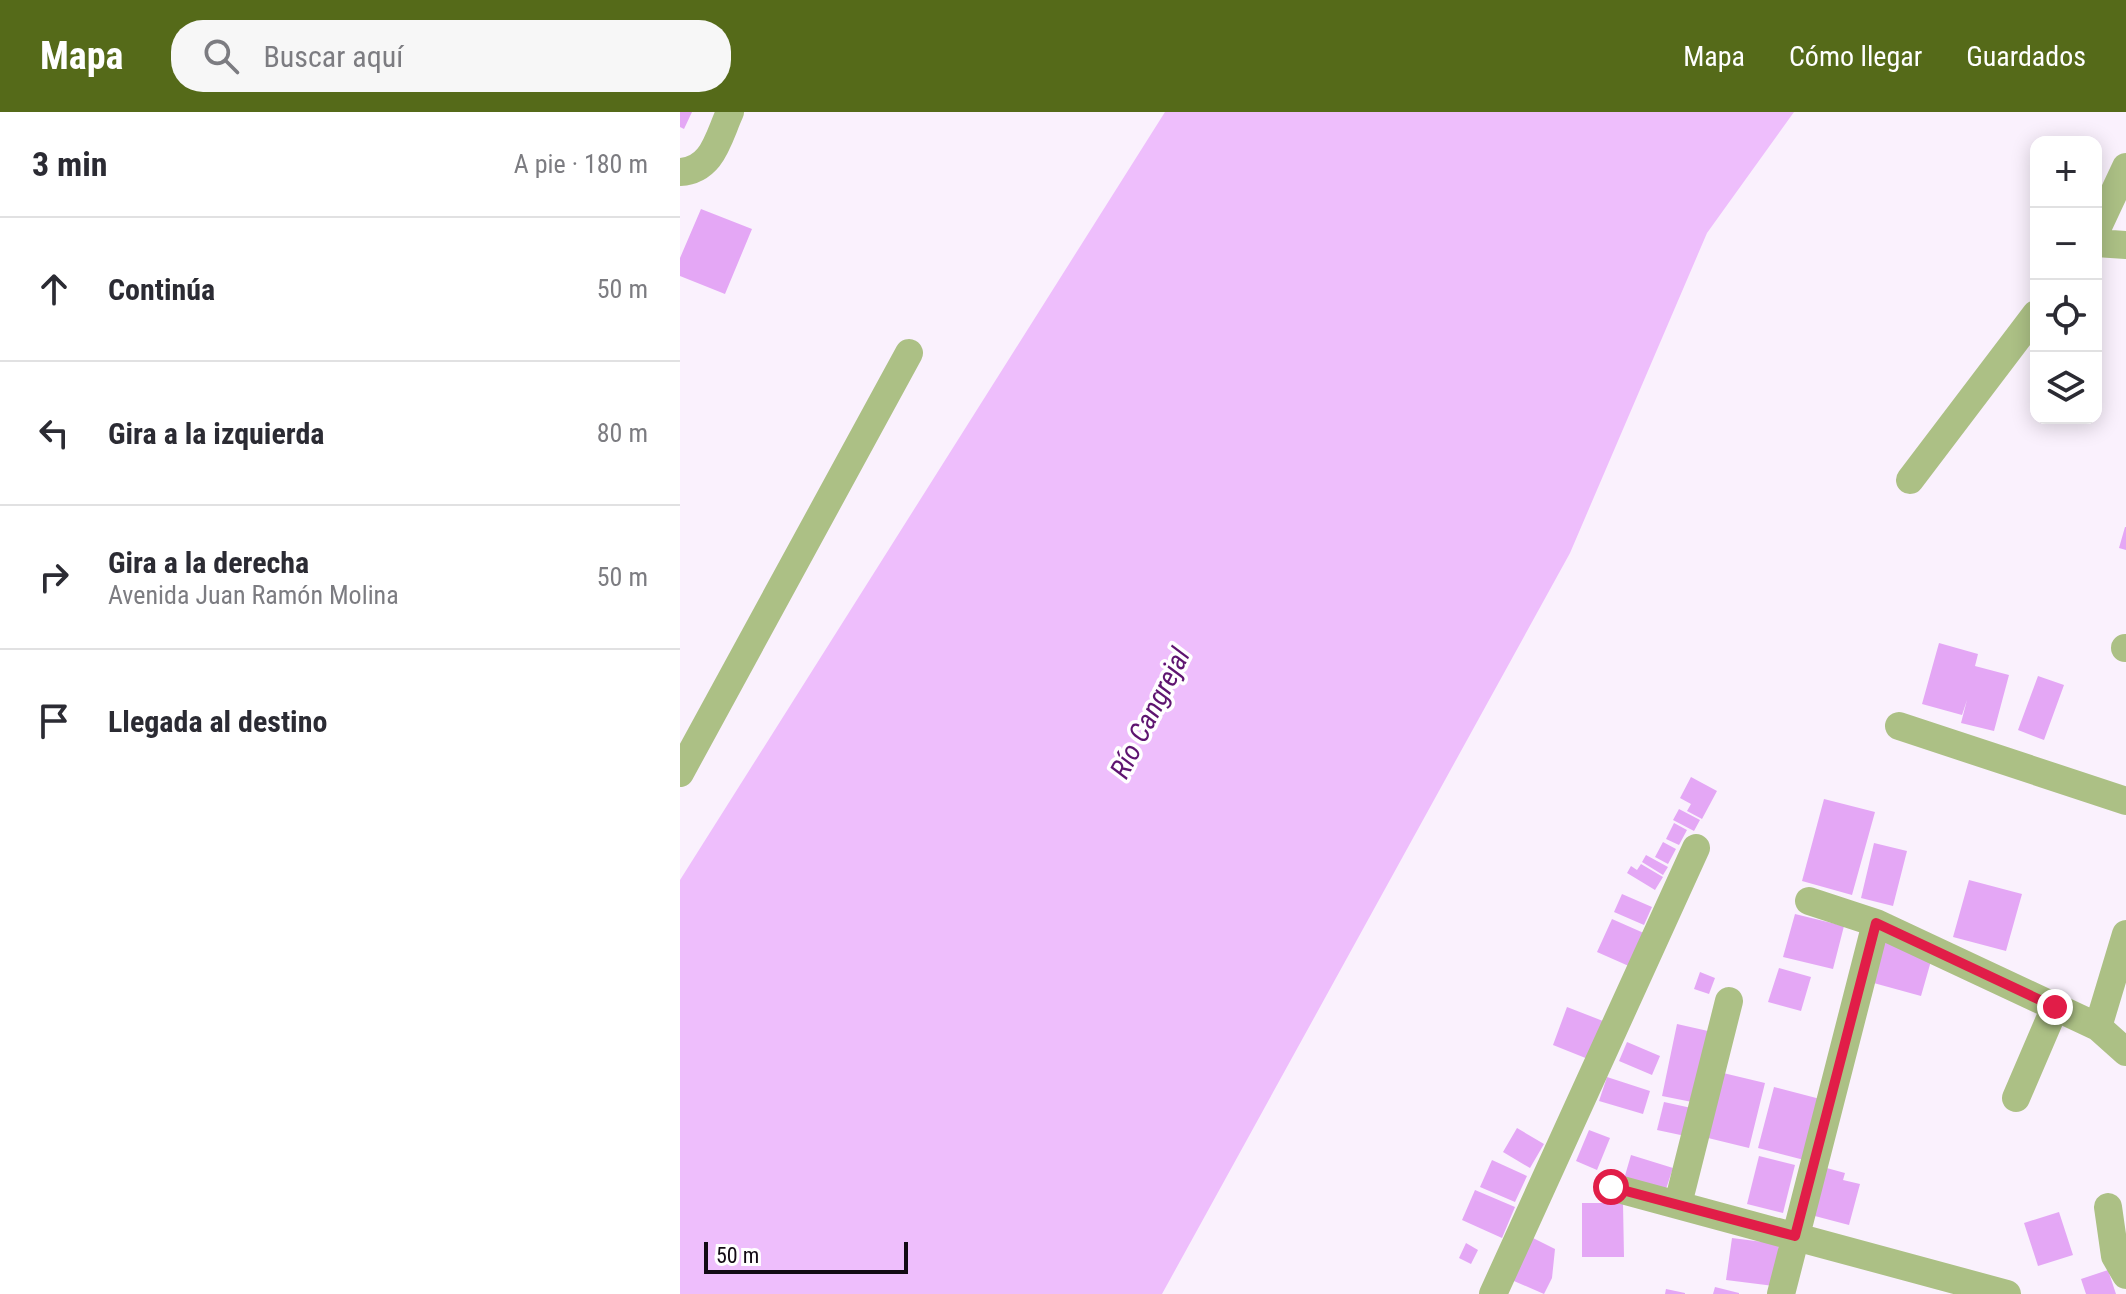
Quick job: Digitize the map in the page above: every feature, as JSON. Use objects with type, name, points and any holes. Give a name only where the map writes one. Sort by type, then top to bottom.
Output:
[{"type":"street","points":[[680,172],[696,170],[706,163],[730,112]]},
{"type":"street","points":[[2102,218],[2126,167]]},
{"type":"street","points":[[2102,243],[2126,245]]},
{"type":"street","points":[[1910,480],[2030,322]]},
{"type":"street","points":[[680,773],[909,353]]},
{"type":"street","points":[[1899,726],[2126,801]]},
{"type":"street","points":[[1495,1293],[1696,848]]},
{"type":"street","points":[[1809,901],[1876,923],[2098,1027],[2126,1052]]},
{"type":"street","points":[[1781,1294],[1876,923]]},
{"type":"street","points":[[2098,1027],[2126,934]]},
{"type":"street","points":[[1678,1204],[1729,1001]]},
{"type":"street","points":[[2016,1098],[2055,1007]]},
{"type":"street","points":[[1611,1187],[2007,1294]]},
{"type":"street","points":[[2108,1207],[2115,1256],[2126,1275]]},
{"type":"water","name":"Río Cangrejal","points":[[1165,112],[1794,112],[1707,233],[1570,553],[1162,1294],[680,1294],[680,880]]},
{"type":"building","points":[[680,112],[692,112],[684,129],[680,127]]},
{"type":"building","points":[[701,209],[752,229],[725,294],[680,276],[680,258]]},
{"type":"building","points":[[2126,527],[2126,550],[2119,548]]},
{"type":"building","points":[[1939,643],[1978,654],[1975,666],[2009,675],[1994,731],[1961,723],[1967,700],[1962,715],[1922,704]]},
{"type":"building","points":[[2038,676],[2064,685],[2044,740],[2018,730]]},
{"type":"building","points":[[1691,777],[1717,791],[1702,819],[1687,811],[1691,804],[1680,798]]},
{"type":"building","points":[[1824,799],[1875,812],[1852,895],[1802,881]]},
{"type":"building","points":[[1679,809],[1700,820],[1694,831],[1673,820]]},
{"type":"building","points":[[1674,823],[1687,830],[1679,845],[1666,839]]},
{"type":"building","points":[[1663,842],[1676,849],[1668,864],[1655,857]]},
{"type":"building","points":[[1874,843],[1907,851],[1893,906],[1861,898]]},
{"type":"building","points":[[1646,855],[1668,867],[1663,875],[1642,862]]},
{"type":"building","points":[[1641,864],[1663,877],[1655,890],[1627,873],[1631,866],[1637,870]]},
{"type":"building","points":[[1969,880],[2022,894],[2006,951],[1953,937]]},
{"type":"building","points":[[1622,894],[1652,907],[1644,925],[1614,912]]},
{"type":"building","points":[[1795,914],[1844,926],[1833,969],[1783,957]]},
{"type":"building","points":[[1612,919],[1646,934],[1631,967],[1597,952]]},
{"type":"building","points":[[1882,940],[1933,954],[1921,996],[1870,982]]},
{"type":"building","points":[[1779,968],[1811,977],[1801,1011],[1768,1002]]},
{"type":"building","points":[[1700,972],[1715,978],[1709,994],[1694,989]]},
{"type":"building","points":[[1567,1007],[1603,1021],[1588,1059],[1553,1045]]},
{"type":"building","points":[[1677,1024],[1708,1031],[1697,1103],[1662,1096]]},
{"type":"building","points":[[1627,1042],[1660,1056],[1652,1075],[1619,1061]]},
{"type":"building","points":[[1719,1072],[1765,1083],[1749,1148],[1704,1137]]},
{"type":"building","points":[[1607,1077],[1650,1091],[1643,1114],[1599,1101]]},
{"type":"building","points":[[1774,1087],[1824,1100],[1808,1161],[1758,1148]]},
{"type":"building","points":[[1664,1102],[1696,1109],[1690,1137],[1657,1130]]},
{"type":"building","points":[[1517,1128],[1544,1144],[1530,1168],[1503,1152]]},
{"type":"building","points":[[1589,1130],[1610,1138],[1597,1170],[1576,1161]]},
{"type":"building","points":[[1631,1155],[1673,1168],[1665,1192],[1624,1179]]},
{"type":"building","points":[[1759,1156],[1795,1165],[1783,1213],[1747,1204]]},
{"type":"building","points":[[1492,1160],[1527,1176],[1515,1202],[1480,1187]]},
{"type":"building","points":[[1823,1167],[1845,1173],[1843,1180],[1860,1184],[1849,1225],[1811,1215]]},
{"type":"building","points":[[1475,1190],[1515,1207],[1502,1238],[1462,1220]]},
{"type":"building","points":[[1582,1203],[1623,1203],[1624,1257],[1582,1257]]},
{"type":"building","points":[[2059,1212],[2073,1255],[2038,1266],[2024,1223]]},
{"type":"building","points":[[1529,1236],[1555,1249],[1552,1278],[1544,1294],[1507,1278]]},
{"type":"building","points":[[1732,1238],[1779,1244],[1774,1286],[1726,1280]]},
{"type":"building","points":[[1466,1243],[1478,1250],[1471,1264],[1459,1258]]},
{"type":"building","points":[[2108,1270],[2116,1294],[2086,1294],[2081,1279]]},
{"type":"building","points":[[1715,1287],[1739,1293],[1739,1294],[1713,1294]]},
{"type":"building","points":[[1666,1289],[1685,1293],[1685,1294],[1665,1294]]},
{"type":"route","points":[[1611,1187],[1795,1236],[1876,923],[2055,1007]]}]
